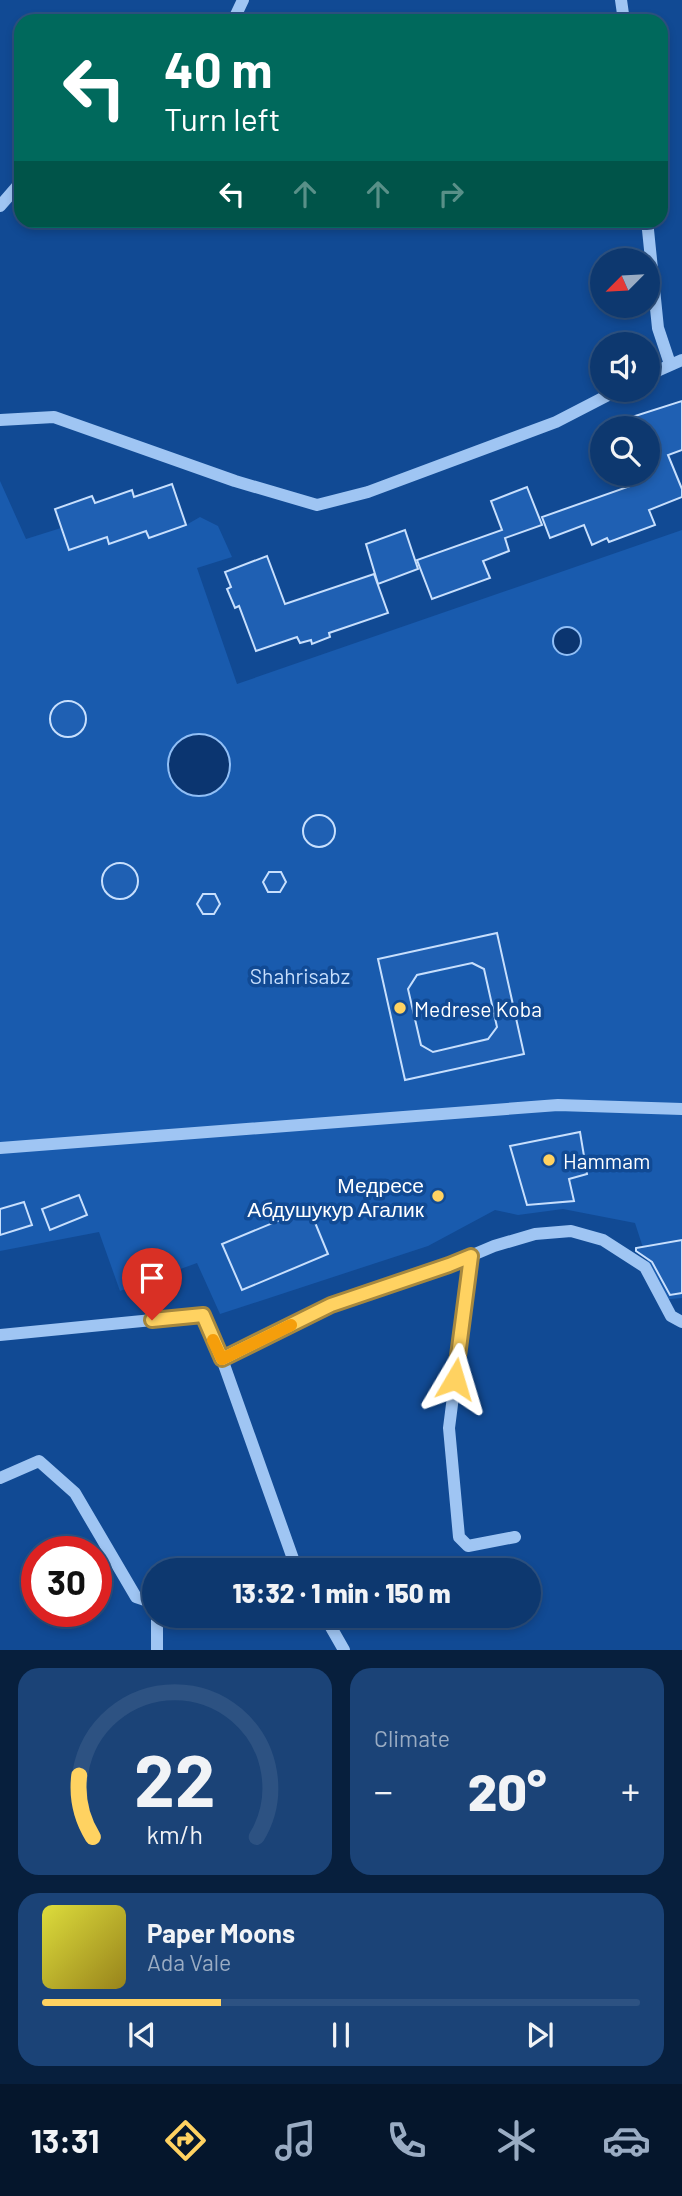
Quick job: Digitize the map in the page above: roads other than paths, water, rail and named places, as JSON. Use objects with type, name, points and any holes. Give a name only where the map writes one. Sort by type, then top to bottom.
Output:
[{"type":"street","points":[[0,206],[14,190]]},
{"type":"street","points":[[648,228],[659,328],[676,362],[660,369]]},
{"type":"street","points":[[0,421],[54,417],[235,481],[317,505],[368,492],[556,422],[595,402]]},
{"type":"street","points":[[0,1148],[558,1105],[682,1109]]},
{"type":"street","points":[[222,1359],[331,1305],[449,1265],[494,1246],[535,1234],[571,1231],[603,1240],[645,1267],[671,1316],[682,1322]]},
{"type":"street","points":[[471,1256],[449,1428],[459,1538],[468,1546],[515,1537]]},
{"type":"street","points":[[0,1335],[203,1315],[222,1359],[292,1558]]},
{"type":"street","points":[[0,1478],[39,1461],[75,1493],[136,1597],[142,1599]]},
{"type":"street","points":[[157,1628],[157,1650]]},
{"type":"street","points":[[331,1628],[344,1650]]},
{"type":"place","name":"Medrese Koba","points":[[400,1008]]},
{"type":"place","name":"Hammam","points":[[549,1160]]},
{"type":"place","name":"Медресе Абдушукур Агалик","points":[[438,1196]]},
{"type":"park label","name":"Shahrisabz","points":[[300,975]]}]
